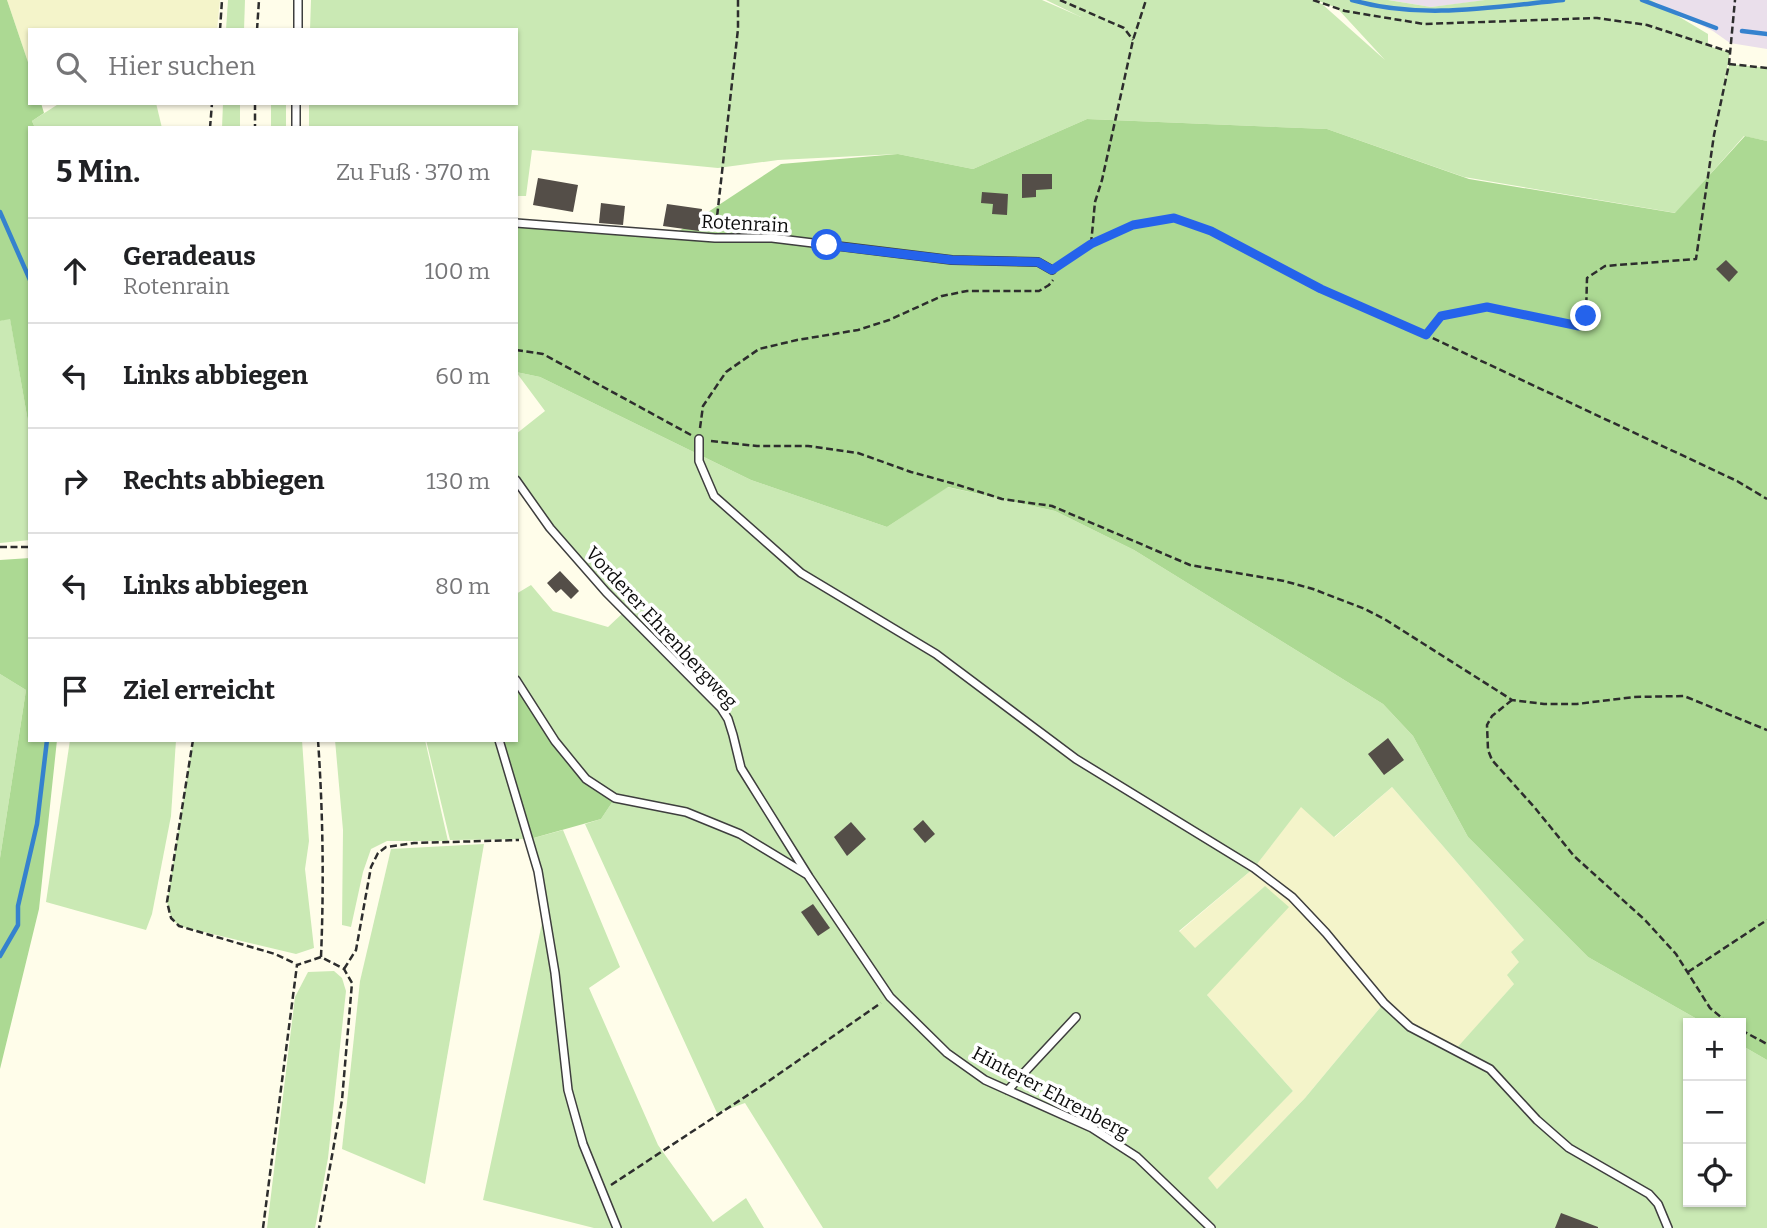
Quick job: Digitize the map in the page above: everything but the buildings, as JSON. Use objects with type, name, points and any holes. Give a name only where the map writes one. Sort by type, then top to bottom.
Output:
[{"type":"lane","points":[[298,0],[298,28]]},
{"type":"lane","points":[[296,105],[296,126]]},
{"type":"lane","name":"Rotenrain","points":[[518,223],[715,238],[772,237],[952,260],[1038,262],[1052,270]]},
{"type":"lane","points":[[699,439],[699,461],[714,496],[801,573],[936,654],[1076,759],[1254,868],[1292,897],[1396,1016],[1418,1032],[1490,1069],[1537,1120],[1569,1147],[1649,1194],[1658,1203],[1668,1228]]},
{"type":"lane","name":"Vorderer Ehrenbergweg","points":[[518,483],[550,528],[606,592],[721,708],[731,727],[741,768],[809,877]]},
{"type":"lane","points":[[518,683],[555,741],[586,779],[615,798],[687,812],[740,834],[809,877]]},
{"type":"lane","points":[[500,742],[538,871],[555,973],[568,1090],[583,1144],[617,1228]]},
{"type":"lane","name":"Hinterer Ehrenberg","points":[[809,877],[890,997],[947,1053],[985,1080],[1092,1128],[1137,1157],[1211,1228]]},
{"type":"lane","points":[[1008,1090],[1076,1017]]},
{"type":"path","points":[[220,28],[222,0]]},
{"type":"path","points":[[257,28],[259,0]]},
{"type":"path","points":[[715,238],[738,29],[738,0]]},
{"type":"path","points":[[1060,0],[1124,28],[1133,40]]},
{"type":"path","points":[[1091,244],[1095,202],[1133,40],[1146,0]]},
{"type":"path","points":[[1313,0],[1345,11],[1424,23],[1597,18],[1647,25],[1730,52]]},
{"type":"path","points":[[1426,335],[1441,316],[1487,307],[1579,326],[1586,316],[1587,278],[1605,266],[1696,259],[1714,135],[1729,64],[1735,0]]},
{"type":"path","points":[[1729,64],[1767,68]]},
{"type":"path","points":[[210,126],[212,105]]},
{"type":"path","points":[[255,105],[255,126]]},
{"type":"path","points":[[699,439],[703,406],[726,372],[759,349],[858,330],[889,320],[942,296],[967,291],[1039,291],[1053,279],[1052,270],[1091,244],[1133,225],[1174,218],[1211,231],[1321,289],[1426,335],[1737,481],[1767,499]]},
{"type":"path","points":[[518,350],[543,354],[699,439],[758,446],[808,446],[858,453],[1002,499],[1052,506],[1190,565],[1284,581],[1313,589],[1366,609],[1386,620],[1512,700],[1577,704],[1634,697],[1684,696],[1767,730]]},
{"type":"path","points":[[0,547],[28,547]]},
{"type":"path","points":[[1512,700],[1492,716],[1487,725],[1488,750],[1492,760],[1574,856],[1645,920],[1676,954],[1710,1008],[1722,1018]]},
{"type":"path","points":[[193,742],[167,902],[171,918],[179,926],[275,954],[297,965],[321,957],[344,969],[352,983],[342,1100],[319,1228]]},
{"type":"path","points":[[318,742],[324,883],[321,957]]},
{"type":"path","points":[[344,969],[356,950],[371,867],[377,853],[386,847],[414,843],[530,839]]},
{"type":"path","points":[[1688,972],[1767,920]]},
{"type":"path","points":[[262,1228],[297,965]]},
{"type":"path","points":[[602,1191],[890,997]]},
{"type":"path","points":[[1746,1034],[1767,1044]]},
{"type":"shaded area","points":[[1388,0],[1488,0],[1431,7]]},
{"type":"shaded area","points":[[1651,0],[1767,0],[1767,49],[1730,43],[1713,31]]},
{"type":"green space","points":[[0,0],[7,0],[28,62],[28,105],[42,105],[44,113],[32,121],[34,126],[28,126],[28,422],[10,319],[0,321]]},
{"type":"green space","points":[[7,0],[220,0],[217,28],[28,28],[28,62]]},
{"type":"green space","points":[[228,0],[245,0],[244,28],[226,28]]},
{"type":"green space","points":[[311,0],[1042,0],[1081,17],[1046,0],[1312,0],[1322,4],[1385,60],[1337,8],[1316,0],[1388,0],[1431,7],[1485,0],[1651,0],[1708,34],[1708,46],[1730,52],[1722,95],[1729,64],[1767,68],[1767,141],[1744,136],[1676,213],[1464,177],[1327,129],[1087,119],[973,169],[898,154],[778,160],[718,168],[532,150],[526,196],[518,196],[518,126],[309,126],[309,105],[518,105],[518,28],[310,28]]},
{"type":"green space","points":[[57,105],[156,105],[162,126],[34,126],[32,121]]},
{"type":"green space","points":[[223,105],[240,105],[240,126],[222,126]]},
{"type":"green space","points":[[271,105],[286,105],[286,126],[271,126]]},
{"type":"green space","points":[[1087,119],[1327,129],[1469,179],[1675,213],[1745,136],[1767,141],[1767,1060],[1746,1048],[1746,1018],[1695,1018],[1588,957],[1468,837],[1413,736],[1383,704],[1134,550],[1055,511],[948,487],[887,527],[751,480],[540,377],[518,372],[518,226],[673,235],[781,164],[898,154],[973,169]]},
{"type":"green space","points":[[10,318],[28,422],[28,540],[0,543],[0,321]]},
{"type":"green space","points":[[518,372],[540,377],[751,480],[887,527],[947,487],[1055,511],[1134,550],[1383,704],[1413,736],[1468,837],[1588,957],[1695,1018],[1683,1018],[1683,1207],[1746,1207],[1746,1048],[1767,1060],[1767,1228],[823,1228],[745,1103],[717,1113],[585,824],[601,819],[615,798],[625,799],[586,779],[555,741],[518,676],[518,593],[531,585],[553,611],[608,627],[624,612],[723,715],[550,528],[518,482],[518,432],[545,411]],"holes":[[[1392,787],[1524,940],[1511,952],[1519,962],[1507,975],[1514,984],[1455,1050],[1396,1016],[1384,1003],[1305,1098],[1217,1189],[1208,1178],[1293,1091],[1207,995],[1289,907],[1265,886],[1195,948],[1179,931],[1254,868],[1301,807],[1334,837]]]},
{"type":"green space","points":[[28,558],[28,742],[57,742],[39,909],[0,1069],[0,858],[26,690],[0,674],[0,560]]},
{"type":"green space","points":[[0,674],[26,690],[0,858]]},
{"type":"green space","points":[[521,680],[549,729],[581,773],[608,799],[615,798],[601,819],[530,839],[500,742],[518,742],[518,681]]},
{"type":"green space","points":[[70,742],[176,742],[171,816],[152,914],[146,930],[46,902]]},
{"type":"green space","points":[[193,742],[302,742],[309,841],[305,869],[314,948],[296,954],[179,926],[171,918],[167,902]]},
{"type":"green space","points":[[335,742],[425,742],[448,841],[387,841],[371,849],[351,927],[342,925],[343,830]]},
{"type":"green space","points":[[426,742],[500,742],[530,839],[450,840]]},
{"type":"green space","points":[[1392,787],[1524,940],[1515,983],[1455,1051],[1426,1036],[1384,1003],[1305,1098],[1217,1189],[1207,1178],[1293,1091],[1207,995],[1265,886],[1195,949],[1179,932],[1254,868],[1301,806],[1335,837]]},
{"type":"green space","points":[[563,830],[620,967],[589,988],[658,1145],[713,1222],[746,1198],[764,1228],[594,1228],[483,1200],[545,909],[530,839]]},
{"type":"green space","points":[[484,844],[425,1184],[342,1149],[360,981],[391,849]]},
{"type":"green space","points":[[334,971],[342,978],[346,991],[328,1158],[315,1228],[267,1228],[295,997],[308,972]]},
{"type":"waterway","points":[[1352,0],[1378,6],[1431,11],[1563,0]]},
{"type":"waterway","points":[[1642,0],[1716,28]]},
{"type":"waterway","points":[[1742,31],[1767,34]]},
{"type":"waterway","points":[[0,212],[28,275]]},
{"type":"waterway","points":[[0,956],[18,925],[18,906],[37,824],[47,742]]},
{"type":"route","points":[[827,245],[952,260],[1038,262],[1052,270],[1091,244],[1133,225],[1174,218],[1211,231],[1321,289],[1426,335],[1441,316],[1487,307],[1579,326],[1586,316]]}]
